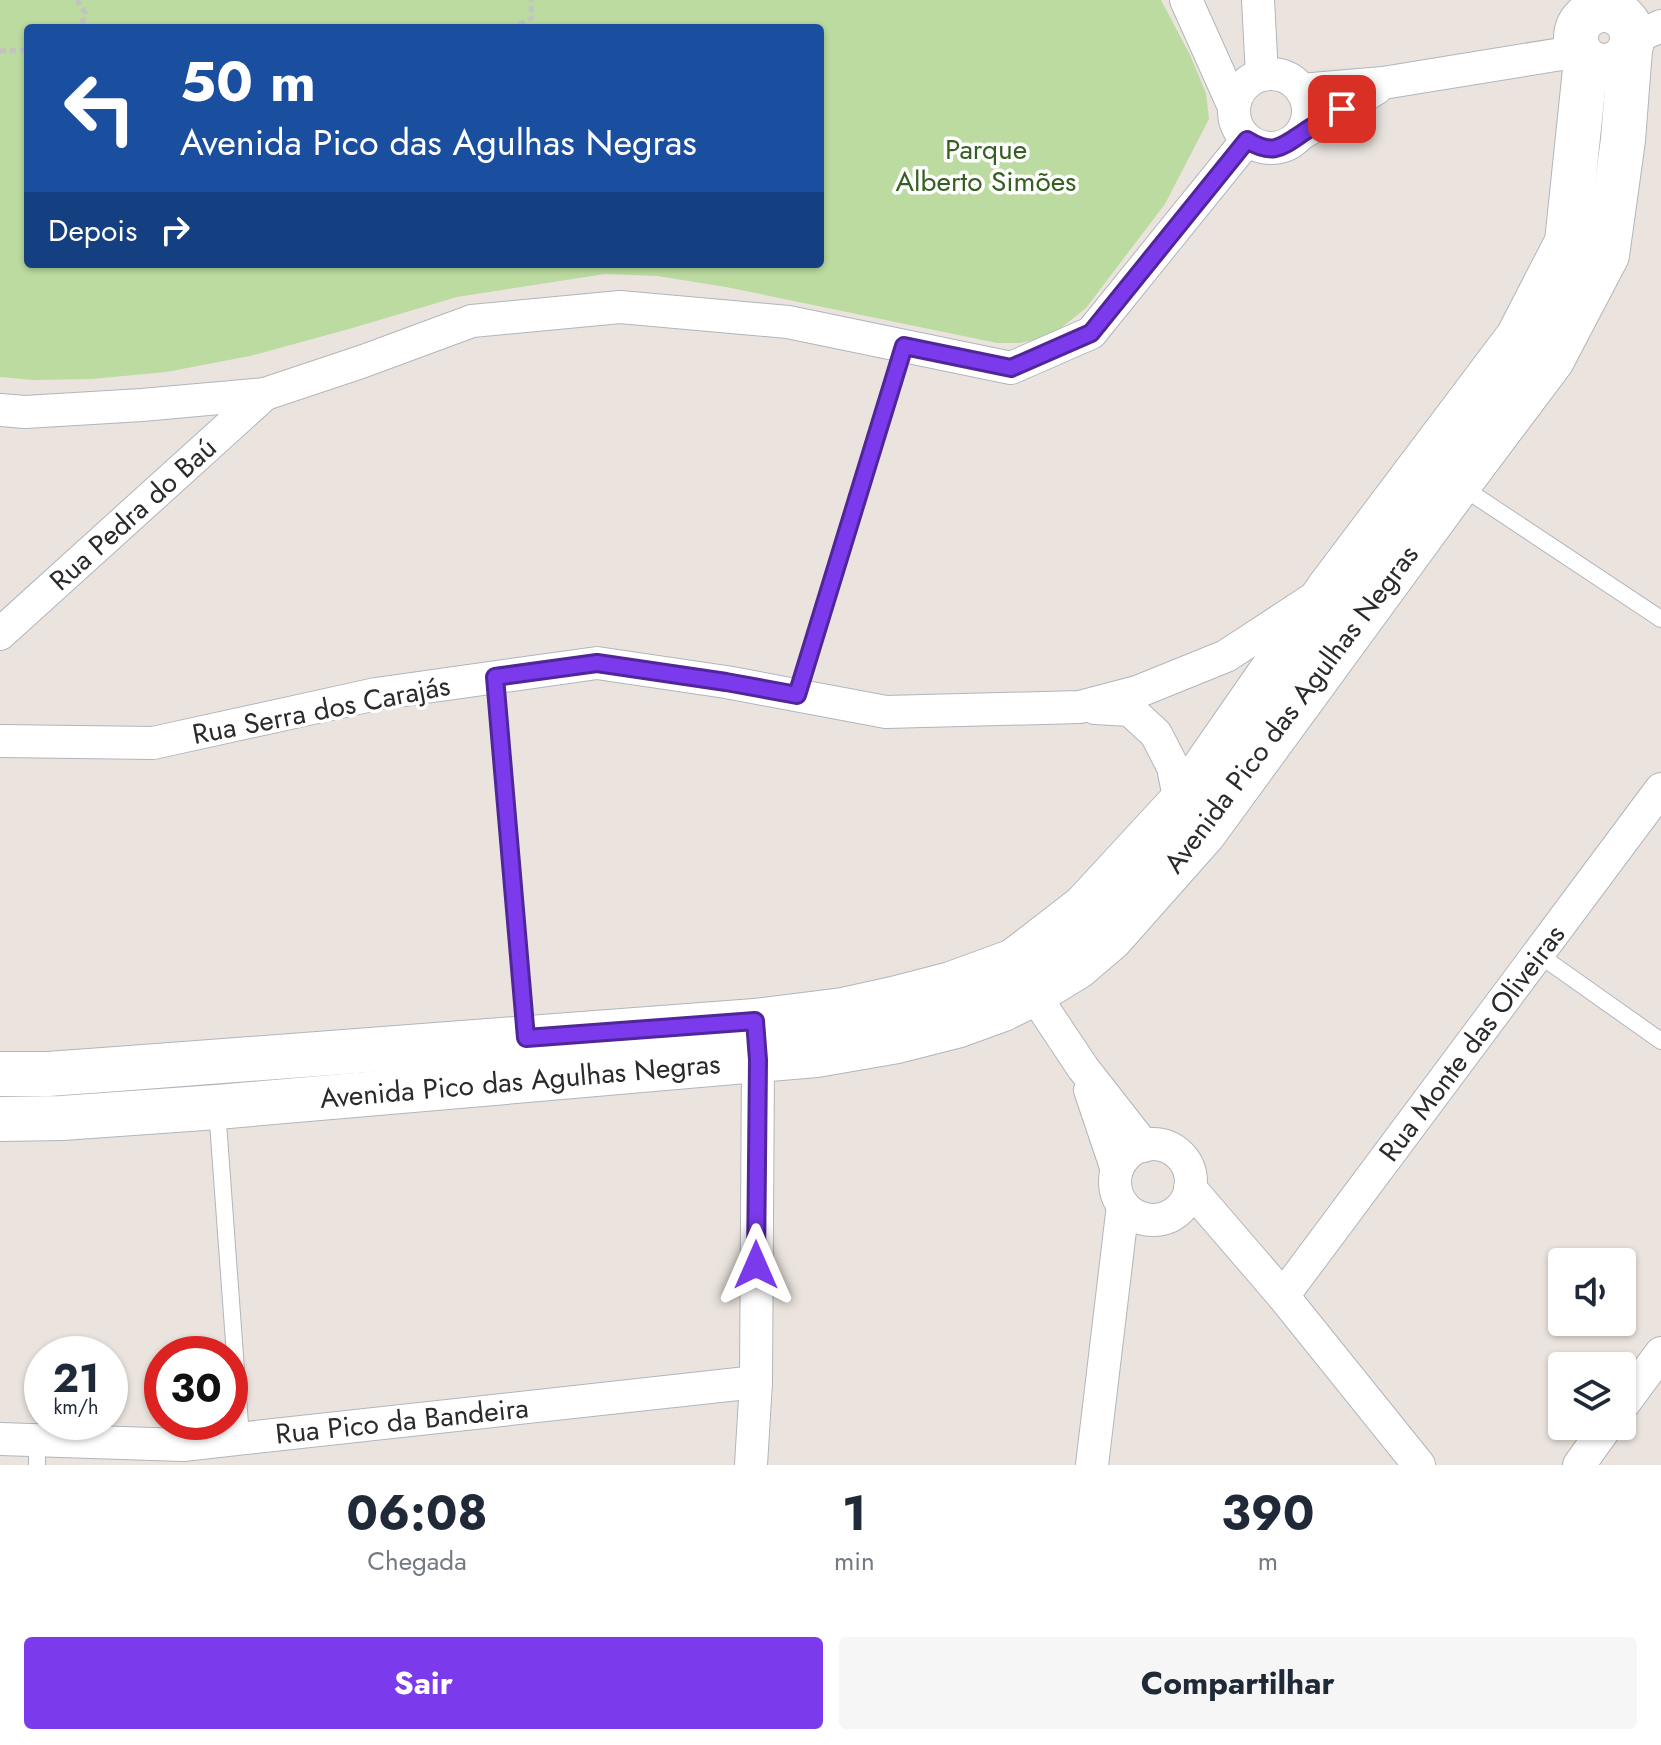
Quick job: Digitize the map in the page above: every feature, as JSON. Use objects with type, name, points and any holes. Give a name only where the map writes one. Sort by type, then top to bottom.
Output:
[{"type":"street","points":[[1187,0],[1247,89]]},
{"type":"street","points":[[1258,0],[1247,89],[1234,119],[1247,140],[1269,149],[1292,143],[1301,134],[1383,83]]},
{"type":"street","points":[[1301,90],[1383,83],[1583,33],[1594,64],[1610,66],[1625,57],[1636,28]]},
{"type":"street","name":"Avenida Pico das Agulhas Negras","points":[[1024,978],[1077,967],[1111,938],[1204,833],[1552,360],[1607,255],[1636,28]]},
{"type":"street","name":"Avenida Pico das Agulhas Negras","points":[[0,1074],[90,1071],[526,1038],[756,1041],[816,1055],[897,1041],[956,1026],[1003,1009],[1024,978],[1084,907],[1180,803],[1329,588],[1518,337],[1567,242],[1583,33]]},
{"type":"street","points":[[1247,89],[1273,74],[1294,82],[1306,100],[1308,112],[1301,134]]},
{"type":"street","points":[[0,410],[25,412],[128,406],[265,394],[472,321],[620,307],[788,322],[1011,368],[1091,333],[1247,140]]},
{"type":"street","name":"Rua Pedra do Baú","points":[[0,634],[265,394]]},
{"type":"street","name":"Rua Serra dos Carajás","points":[[0,741],[153,743],[376,694],[597,663],[726,682],[886,712],[1080,707],[1137,692],[1226,656],[1329,588]]},
{"type":"street","points":[[1080,707],[1130,710],[1156,734],[1173,767],[1180,803]]},
{"type":"street","name":"Rua Monte das Oliveiras","points":[[1283,1296],[1661,789]]},
{"type":"street","points":[[1024,978],[1083,1068],[1144,1146]]},
{"type":"street","points":[[751,1465],[756,1382],[756,1041]]},
{"type":"street","name":"Avenida Pico das Agulhas Negras","points":[[0,1119],[62,1118],[217,1107],[756,1041]]},
{"type":"street","points":[[1083,1068],[1117,1170]]},
{"type":"street","points":[[1156,1144],[1168,1148],[1186,1164],[1190,1176],[1186,1201],[1168,1217],[1156,1220],[1132,1214],[1117,1194],[1115,1182],[1123,1159],[1132,1150],[1144,1146],[1156,1144]]},
{"type":"street","points":[[1190,1188],[1283,1296],[1419,1465]]},
{"type":"street","points":[[1092,1465],[1123,1205]]},
{"type":"street","points":[[1636,1387],[1661,1353]]},
{"type":"street","name":"Rua Pico da Bandeira","points":[[248,1437],[756,1382]]},
{"type":"street","name":"Rua Pico da Bandeira","points":[[0,1439],[37,1453],[224,1440]]},
{"type":"street","points":[[1579,1465],[1597,1440]]},
{"type":"lane","points":[[797,695],[904,346]]},
{"type":"lane","points":[[1459,484],[1661,619]]},
{"type":"lane","points":[[495,677],[526,1038]]},
{"type":"lane","points":[[1538,954],[1661,1041]]},
{"type":"lane","points":[[217,1107],[234,1336]]},
{"type":"path","points":[[77,0],[85,13],[82,24]]},
{"type":"path","points":[[519,24],[532,18],[531,0]]},
{"type":"path","points":[[0,51],[24,50]]},
{"type":"green space","name":"Parque Alberto Simões","points":[[0,0],[1161,0],[1206,93],[1209,119],[1165,204],[1086,308],[1061,328],[1039,339],[997,343],[726,287],[657,276],[605,274],[457,297],[250,356],[166,372],[92,379],[0,377]]},
{"type":"route","points":[[756,1265],[758,1060],[755,1021],[526,1038],[495,677],[597,663],[797,695],[904,346],[1011,368],[1091,333],[1247,140],[1269,149],[1281,147],[1292,143],[1342,109]]}]
